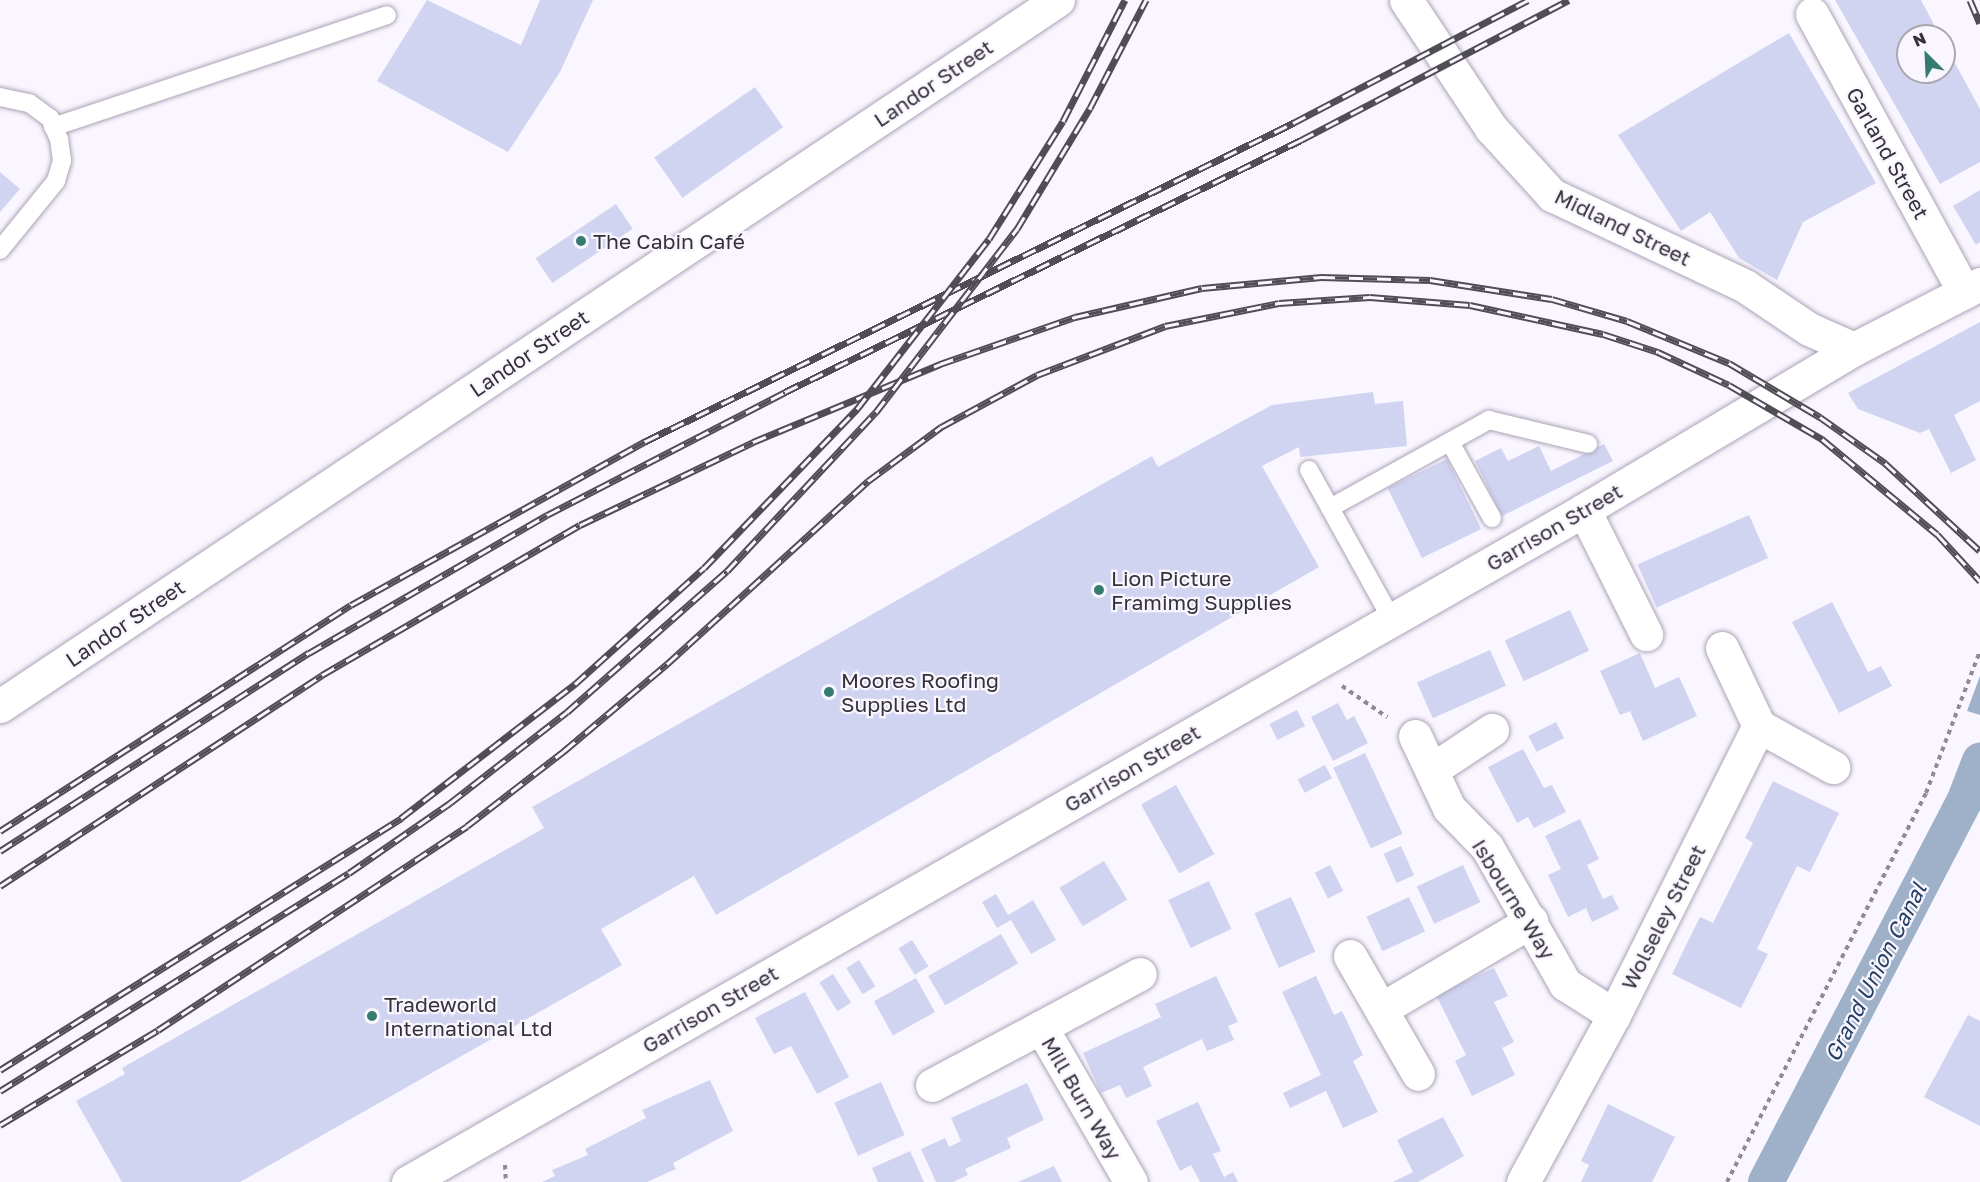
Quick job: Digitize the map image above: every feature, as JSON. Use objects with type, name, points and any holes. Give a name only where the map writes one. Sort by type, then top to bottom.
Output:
[{"type":"street","name":"Landor Street","points":[[4,695],[1058,0]]},
{"type":"street","name":"Midland Street","points":[[1406,0],[1491,128],[1552,195],[1745,286],[1809,329],[1854,349]]},
{"type":"street","name":"Garland Street","points":[[1812,14],[1972,288]]},
{"type":"street","name":"Garrison Street","points":[[408,1182],[1584,510],[1782,395],[1854,349],[1972,288]]},
{"type":"street","points":[[1584,510],[1646,634]]},
{"type":"street","points":[[1722,648],[1759,726],[1833,767]]},
{"type":"street","name":"Wolseley Street","points":[[1523,1182],[1614,1015],[1759,726]]},
{"type":"street","points":[[1433,769],[1492,730]]},
{"type":"street","name":"Isbourne Way","points":[[1415,736],[1433,769],[1449,808],[1487,847],[1565,984],[1614,1015]]},
{"type":"street","points":[[1383,1008],[1531,921]]},
{"type":"street","points":[[1350,956],[1383,1008],[1418,1074]]},
{"type":"street","points":[[1041,1027],[1140,974]]},
{"type":"street","name":"Mill Burn Way","points":[[932,1086],[1041,1027],[1131,1182]]},
{"type":"lane","points":[[54,127],[387,15]]},
{"type":"lane","points":[[0,97],[29,103],[50,118],[62,161],[56,181],[0,250]]},
{"type":"lane","points":[[1330,508],[1489,420],[1588,444]]},
{"type":"lane","points":[[1450,442],[1492,518]]},
{"type":"lane","points":[[1309,470],[1392,620]]},
{"type":"path","points":[[1727,1182],[1926,793],[1980,651]]},
{"type":"path","points":[[1322,660],[1336,681],[1353,696],[1415,736]]},
{"type":"water","points":[[1980,676],[1980,715],[1967,711]]},
{"type":"building","points":[[427,0],[521,45],[540,0],[593,0],[560,72],[508,152],[377,81]]},
{"type":"building","points":[[1835,0],[1921,0],[1934,24],[1896,24],[1896,84],[1956,84],[1956,65],[1980,109],[1980,162],[1940,184]]},
{"type":"building","points":[[1789,33],[1876,183],[1803,222],[1777,280],[1739,258],[1710,212],[1681,231],[1618,135]]},
{"type":"building","points":[[755,87],[783,127],[682,198],[654,158]]},
{"type":"building","points":[[0,172],[20,189],[0,212]]},
{"type":"building","points":[[1980,190],[1980,242],[1976,245],[1953,206]]},
{"type":"building","points":[[616,204],[633,229],[552,283],[536,258]]},
{"type":"building","points":[[1980,322],[1980,401],[1954,415],[1976,460],[1951,473],[1929,429],[1920,433],[1858,409],[1848,393]]},
{"type":"building","points":[[1373,392],[1375,404],[1403,401],[1407,446],[1300,457],[1299,447],[1262,466],[1319,567],[716,915],[694,876],[601,929],[622,965],[240,1182],[122,1182],[76,1101],[125,1074],[122,1068],[544,828],[532,807],[1152,456],[1158,467],[1272,405]]},
{"type":"building","points":[[1604,444],[1613,461],[1502,516],[1475,461],[1501,448],[1508,461],[1539,446],[1551,471]]},
{"type":"building","points":[[1447,459],[1481,529],[1422,558],[1388,488]]},
{"type":"building","points":[[1749,515],[1768,558],[1657,608],[1638,565]]},
{"type":"building","points":[[1832,602],[1868,672],[1881,666],[1892,686],[1839,713],[1792,622]]},
{"type":"building","points":[[1570,610],[1589,651],[1524,681],[1505,640]]},
{"type":"building","points":[[1490,650],[1506,686],[1433,718],[1417,683]]},
{"type":"building","points":[[1640,653],[1655,688],[1679,677],[1697,716],[1643,741],[1630,711],[1620,715],[1600,671]]},
{"type":"building","points":[[1338,703],[1347,720],[1354,716],[1368,743],[1333,761],[1311,717]]},
{"type":"building","points":[[1297,710],[1305,726],[1278,740],[1269,724]]},
{"type":"building","points":[[1556,722],[1564,738],[1537,752],[1528,736]]},
{"type":"building","points":[[1523,749],[1544,788],[1552,785],[1566,812],[1534,828],[1528,817],[1517,823],[1488,767]]},
{"type":"building","points":[[1365,753],[1403,834],[1371,848],[1333,768]]},
{"type":"building","points":[[1325,765],[1332,778],[1305,793],[1298,780]]},
{"type":"building","points":[[1773,781],[1839,813],[1810,872],[1797,866],[1757,949],[1768,954],[1741,1008],[1672,974],[1700,917],[1713,923],[1753,843],[1745,838]]},
{"type":"building","points":[[1176,785],[1214,854],[1179,873],[1141,804]]},
{"type":"building","points":[[1580,819],[1599,859],[1587,865],[1603,899],[1612,895],[1619,909],[1592,922],[1586,908],[1568,917],[1548,875],[1561,869],[1545,836]]},
{"type":"building","points":[[1401,846],[1414,875],[1397,883],[1384,854]]},
{"type":"building","points":[[1104,861],[1127,900],[1083,926],[1059,888]]},
{"type":"building","points":[[1330,865],[1343,891],[1328,899],[1315,873]]},
{"type":"building","points":[[1463,865],[1480,902],[1434,924],[1417,887]]},
{"type":"building","points":[[1209,881],[1231,929],[1191,948],[1168,900]]},
{"type":"building","points":[[996,894],[1008,915],[1033,900],[1056,940],[1031,954],[1011,920],[997,928],[982,902]]},
{"type":"building","points":[[1291,897],[1315,952],[1279,968],[1254,913]]},
{"type":"building","points":[[1409,897],[1425,931],[1382,951],[1366,917]]},
{"type":"building","points":[[1001,934],[1018,963],[945,1005],[928,976]]},
{"type":"building","points":[[912,940],[928,966],[915,975],[898,948]]},
{"type":"building","points":[[859,960],[875,986],[863,994],[846,968]]},
{"type":"building","points":[[1494,968],[1508,996],[1494,1002],[1514,1042],[1502,1048],[1515,1075],[1472,1096],[1455,1061],[1466,1055],[1436,995]]},
{"type":"building","points":[[833,974],[851,1003],[837,1011],[819,982]]},
{"type":"building","points":[[1216,976],[1238,1022],[1228,1026],[1234,1040],[1207,1051],[1202,1039],[1143,1067],[1152,1086],[1126,1098],[1120,1085],[1101,1093],[1083,1053],[1161,1017],[1155,1004]]},
{"type":"building","points":[[1316,976],[1334,1015],[1342,1011],[1363,1055],[1353,1061],[1378,1112],[1343,1128],[1326,1091],[1290,1108],[1283,1093],[1321,1075],[1282,992]]},
{"type":"building","points":[[916,978],[935,1012],[893,1035],[874,1001]]},
{"type":"building","points":[[805,992],[849,1077],[817,1094],[791,1046],[774,1054],[755,1018]]},
{"type":"building","points":[[1968,1015],[1980,1021],[1980,1126],[1924,1097]]},
{"type":"building","points":[[710,1080],[733,1131],[673,1163],[676,1169],[647,1182],[542,1182],[555,1176],[552,1170],[588,1155],[585,1149],[646,1118],[642,1110]]},
{"type":"building","points":[[881,1082],[905,1135],[858,1156],[834,1103]]},
{"type":"building","points":[[1027,1083],[1044,1120],[1007,1138],[1011,1148],[965,1169],[968,1175],[953,1182],[936,1182],[921,1149],[945,1138],[949,1147],[961,1141],[951,1118]]},
{"type":"building","points":[[1198,1102],[1221,1151],[1213,1154],[1224,1177],[1233,1172],[1238,1182],[1200,1182],[1191,1165],[1180,1171],[1156,1121]]},
{"type":"building","points":[[1608,1104],[1675,1137],[1652,1182],[1581,1182],[1589,1165],[1581,1161]]},
{"type":"building","points":[[1443,1117],[1464,1156],[1418,1182],[1393,1182],[1413,1172],[1397,1140]]},
{"type":"building","points":[[910,1151],[924,1182],[878,1182],[872,1168]]},
{"type":"building","points":[[1054,1166],[1062,1182],[1018,1182]]},
{"type":"waterway","name":"Grand Union Canal","points":[[1766,1182],[1966,797],[1980,761]]},
{"type":"railway","points":[[0,1070],[401,818],[575,684],[704,568],[857,409],[989,239],[1063,121],[1125,0]]},
{"type":"railway","points":[[0,1091],[349,873],[450,803],[567,712],[727,571],[876,412],[1017,229],[1090,108],[1146,0]]},
{"type":"railway","points":[[0,831],[351,605],[646,441],[1293,123],[1528,0]]},
{"type":"railway","points":[[0,851],[309,653],[547,515],[785,392],[1301,140],[1569,0]]},
{"type":"railway","points":[[1970,0],[1980,23]]},
{"type":"railway","points":[[0,886],[322,675],[580,525],[753,442],[940,364],[1075,317],[1202,288],[1321,277],[1430,280],[1552,299],[1627,321],[1729,363],[1820,417],[1885,463],[1980,551]]},
{"type":"railway","points":[[0,1125],[158,1030],[467,826],[564,751],[667,664],[868,481],[941,427],[1037,375],[1165,326],[1279,303],[1370,297],[1470,305],[1603,334],[1658,352],[1729,385],[1822,439],[1937,534],[1980,581]]},
{"type":"place","name":"The Cabin Café","points":[[581,241]]},
{"type":"place","name":"Lion Picture Framimg Supplies","points":[[1099,590]]},
{"type":"place","name":"Moores Roofing Supplies Ltd","points":[[829,692]]},
{"type":"place","name":"Tradeworld International Ltd","points":[[372,1016]]}]
